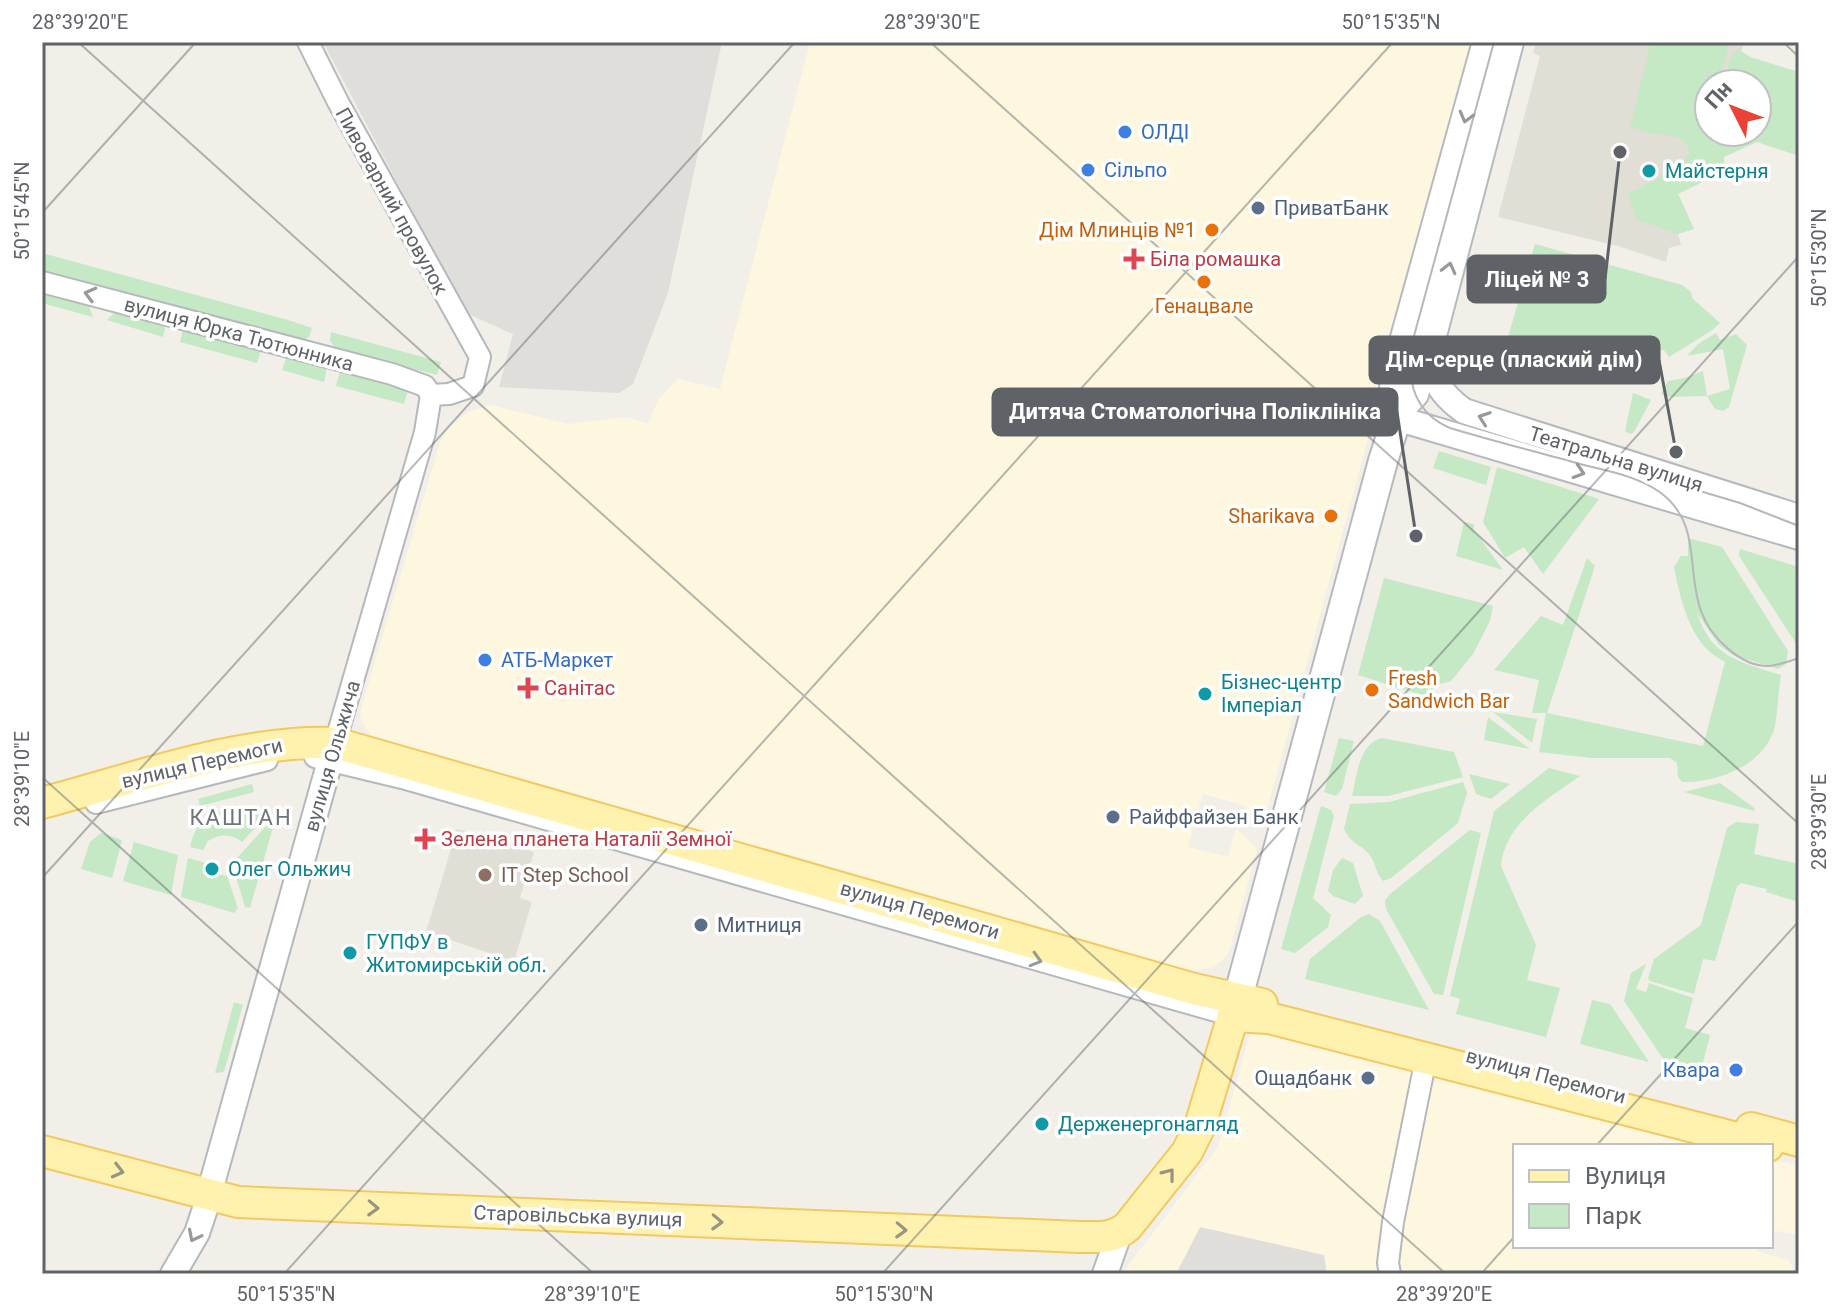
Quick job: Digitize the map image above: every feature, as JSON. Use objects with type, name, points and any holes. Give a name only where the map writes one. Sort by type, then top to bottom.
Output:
[{"type":"main road","points":[[1398,413],[1395,374],[1487,42]]},
{"type":"main road","points":[[1119,1234],[1187,1152],[1200,1126],[1398,413],[1414,394],[1430,343],[1509,42]]},
{"type":"main road","name":"вулиця Перемоги","points":[[42,803],[284,743],[333,751],[1269,1018],[1762,1144]]},
{"type":"main road","name":"вулиця Перемоги","points":[[1235,1008],[1421,1043],[1799,1141]]},
{"type":"main road","name":"вулиця Перемоги","points":[[1773,1147],[1799,1154]]},
{"type":"main road","name":"Старовільська вулиця","points":[[42,1151],[238,1202],[1071,1237],[1119,1234]]},
{"type":"street","name":"Пивоварний провулок","points":[[308,42],[338,102],[480,357],[473,386],[449,394],[431,395]]},
{"type":"street","name":"вулиця Юрка Тютюнника","points":[[42,282],[392,374],[425,386],[431,395]]},
{"type":"street","name":"Театральна вулиця","points":[[1430,343],[1433,373],[1438,386],[1447,399],[1464,411],[1799,517]]},
{"type":"street","name":"вулиця Ольжича","points":[[173,1274],[197,1233],[209,1194],[425,432],[431,395]]},
{"type":"street","name":"Театральна вулиця","points":[[1398,413],[1799,537]]},
{"type":"street","name":"вулиця Перемоги","points":[[42,817],[269,760],[313,757],[333,751]]},
{"type":"street","points":[[1390,1274],[1388,1263],[1393,1222],[1426,1058]]},
{"type":"street","points":[[1105,1274],[1119,1234]]},
{"type":"shaded area","points":[[323,42],[722,42],[668,293],[633,384],[619,393],[499,387],[513,334],[466,313]]},
{"type":"shaded area","points":[[810,42],[1476,42],[1266,813],[1260,817],[1245,814],[1246,806],[1203,794],[1198,810],[1188,847],[1228,857],[1236,829],[1257,848],[1230,949],[1223,960],[1213,967],[1192,971],[376,739],[366,729],[360,716],[440,443],[452,425],[468,412],[490,405],[568,424],[627,417],[648,424],[658,400],[678,379],[720,389]]},
{"type":"shaded area","points":[[1536,42],[1744,42],[1737,68],[1693,68],[1693,148],[1715,148],[1724,171],[1678,194],[1694,229],[1678,234],[1681,245],[1669,248],[1666,262],[1618,246],[1498,217],[1540,56],[1533,53]]},
{"type":"shaded area","name":"IT Step School","points":[[457,829],[534,852],[520,898],[532,902],[514,961],[426,932]]},
{"type":"shaded area","points":[[1259,1030],[1711,1144],[1513,1144],[1513,1248],[1758,1248],[1757,1251],[1789,1261],[1795,1274],[1122,1274],[1218,1147],[1253,1032]]},
{"type":"shaded area","points":[[1773,1160],[1799,1166],[1799,1235],[1773,1230]]},
{"type":"shaded area","points":[[1200,1227],[1324,1255],[1327,1274],[1176,1274]]},
{"type":"green space","points":[[1651,42],[1730,42],[1723,68],[1693,68],[1693,148],[1744,148],[1724,157],[1724,171],[1678,194],[1694,229],[1677,234],[1636,219],[1628,194],[1680,167],[1690,151],[1676,137],[1630,127]]},
{"type":"green space","points":[[1738,49],[1750,57],[1799,72],[1799,156],[1773,147],[1773,68],[1728,68],[1729,61]]},
{"type":"green space","points":[[1535,244],[1682,285],[1720,323],[1669,357],[1664,350],[1656,351],[1655,362],[1624,382],[1506,344]]},
{"type":"green space","points":[[42,253],[312,328],[309,337],[303,340],[42,271]]},
{"type":"green space","points":[[42,292],[88,304],[93,317],[42,303]]},
{"type":"green space","points":[[120,312],[166,324],[163,337],[107,320]]},
{"type":"green space","points":[[183,329],[261,350],[257,363],[180,342]]},
{"type":"green space","points":[[331,332],[441,362],[437,375],[336,349],[330,341]]},
{"type":"green space","points":[[1716,333],[1720,340],[1736,334],[1747,345],[1729,407],[1723,411],[1715,409],[1707,396],[1730,389],[1723,349],[1687,356],[1698,344]]},
{"type":"green space","points":[[287,356],[327,367],[324,382],[282,370]]},
{"type":"green space","points":[[340,371],[408,390],[404,404],[336,386]]},
{"type":"green space","points":[[1703,371],[1707,396],[1668,397],[1661,394],[1668,381]]},
{"type":"green space","points":[[1633,393],[1651,400],[1631,434],[1625,431]]},
{"type":"green space","points":[[1439,451],[1491,467],[1486,485],[1433,468]]},
{"type":"green space","points":[[1497,467],[1599,499],[1543,574],[1524,547],[1505,558],[1483,522]]},
{"type":"green space","points":[[1464,522],[1474,524],[1474,530],[1503,570],[1456,556]]},
{"type":"green space","points":[[1688,538],[1722,547],[1788,651],[1786,664],[1778,669],[1733,655],[1719,645],[1697,613],[1703,628],[1719,649],[1740,662],[1781,675],[1775,726],[1770,740],[1751,761],[1738,769],[1710,779],[1682,782],[1678,777],[1677,763],[1670,758],[1592,758],[1539,752],[1546,713],[1532,713],[1539,680],[1494,670],[1541,616],[1563,625],[1587,558],[1595,566],[1547,713],[1703,746],[1725,662],[1695,634],[1682,600],[1674,567],[1681,556],[1688,556]]},
{"type":"green space","points":[[1740,549],[1799,567],[1799,648],[1739,556]]},
{"type":"green space","points":[[1384,578],[1493,606],[1490,621],[1473,654],[1451,681],[1440,684],[1425,696],[1358,675]]},
{"type":"green space","points":[[1493,712],[1537,719],[1532,743]]},
{"type":"green space","points":[[1488,717],[1530,749],[1484,740]]},
{"type":"green space","points":[[1339,738],[1354,741],[1342,789],[1336,796],[1324,792]]},
{"type":"green space","points":[[1382,738],[1454,752],[1463,777],[1388,796],[1352,796],[1364,753],[1374,741]]},
{"type":"green space","points":[[1549,768],[1580,776],[1519,824],[1504,850],[1501,866],[1536,945],[1527,980],[1560,988],[1546,1037],[1456,1014],[1460,999],[1450,996],[1494,811]]},
{"type":"green space","points":[[1469,774],[1510,784],[1491,799],[1476,794]]},
{"type":"green space","points":[[1463,782],[1467,793],[1458,823],[1391,878],[1383,881],[1368,853],[1344,829],[1350,804],[1389,802]]},
{"type":"green space","points":[[1720,783],[1753,807],[1755,811],[1684,792]]},
{"type":"green space","points":[[252,784],[254,792],[200,806],[198,799]]},
{"type":"green space","points":[[242,806],[268,814],[242,842],[234,837],[221,836],[208,841],[203,850],[190,847],[197,828],[207,817]]},
{"type":"green space","points":[[1321,806],[1331,810],[1334,816],[1313,898],[1331,915],[1328,927],[1295,953],[1281,949]]},
{"type":"green space","points":[[1736,822],[1759,824],[1754,854],[1799,864],[1799,902],[1741,883],[1737,886],[1715,961],[1703,959],[1694,994],[1650,981],[1648,978],[1654,959],[1701,925],[1727,828]]},
{"type":"green space","points":[[269,823],[273,827],[250,908],[245,907],[235,873],[237,858]]},
{"type":"green space","points":[[1470,830],[1481,833],[1443,995],[1434,994],[1386,909],[1385,901]]},
{"type":"green space","points":[[101,833],[122,840],[112,878],[81,869],[90,842]]},
{"type":"green space","points":[[134,842],[178,855],[171,895],[123,881]]},
{"type":"green space","points":[[188,858],[213,865],[218,874],[227,876],[238,908],[234,913],[181,897]]},
{"type":"green space","points":[[1342,858],[1353,863],[1363,896],[1355,904],[1328,891],[1333,870]]},
{"type":"green space","points":[[1369,914],[1380,921],[1429,1010],[1305,979],[1310,959],[1361,917]]},
{"type":"green space","points":[[1646,964],[1636,989],[1646,992],[1649,983],[1693,998],[1685,1028],[1710,1035],[1700,1074],[1668,1066],[1624,1001],[1631,973]]},
{"type":"green space","points":[[1592,1000],[1610,1004],[1649,1062],[1580,1044]]},
{"type":"green space","points":[[234,1002],[243,1005],[224,1072],[215,1073]]},
{"type":"tram line","points":[[1494,42],[1411,347],[1410,373],[1416,395],[1429,414],[1450,428],[1622,475],[1661,493],[1674,505],[1688,533],[1697,595],[1711,631],[1728,649],[1758,665],[1769,666],[1799,658]]},
{"type":"tram line","points":[[1636,472],[1740,503],[1799,526]]},
{"type":"place","name":"ОЛДІ","points":[[1125,132]]},
{"type":"place","name":"Ліцей № 3","points":[[1620,152]]},
{"type":"place","name":"Сільпо","points":[[1088,170]]},
{"type":"place","name":"Майстерня","points":[[1649,171]]},
{"type":"place","name":"ПриватБанк","points":[[1258,208]]},
{"type":"place","name":"Дім Млинців №1","points":[[1212,230]]},
{"type":"place","name":"Біла ромашка","points":[[1134,259]]},
{"type":"place","name":"Генацвале","points":[[1204,282]]},
{"type":"place","name":"Дім-серце (плаский дім)","points":[[1676,452]]},
{"type":"place","name":"Sharikava","points":[[1331,516]]},
{"type":"place","name":"Дитяча Стоматологічна Поліклініка","points":[[1416,536]]},
{"type":"place","name":"АТБ-Маркет","points":[[485,660]]},
{"type":"place","name":"Санітас","points":[[528,688]]},
{"type":"place","name":"Fresh Sandwich Bar","points":[[1372,690]]},
{"type":"place","name":"Бізнес-центр Імперіал","points":[[1205,694]]},
{"type":"place","name":"Райффайзен Банк","points":[[1113,817]]},
{"type":"place","name":"Зелена планета Наталії Земної","points":[[425,839]]},
{"type":"place","name":"Олег Ольжич","points":[[212,869]]},
{"type":"place","name":"IT Step School","points":[[485,875]]},
{"type":"place","name":"Митниця","points":[[701,925]]},
{"type":"place","name":"ГУПФУ в Житомирській обл.","points":[[350,953]]},
{"type":"place","name":"Квара","points":[[1736,1070]]},
{"type":"place","name":"Ощадбанк","points":[[1368,1078]]},
{"type":"place","name":"Держенергонагляд","points":[[1042,1124]]},
{"type":"district","name":"КАШТАН","points":[[241,817]]}]
